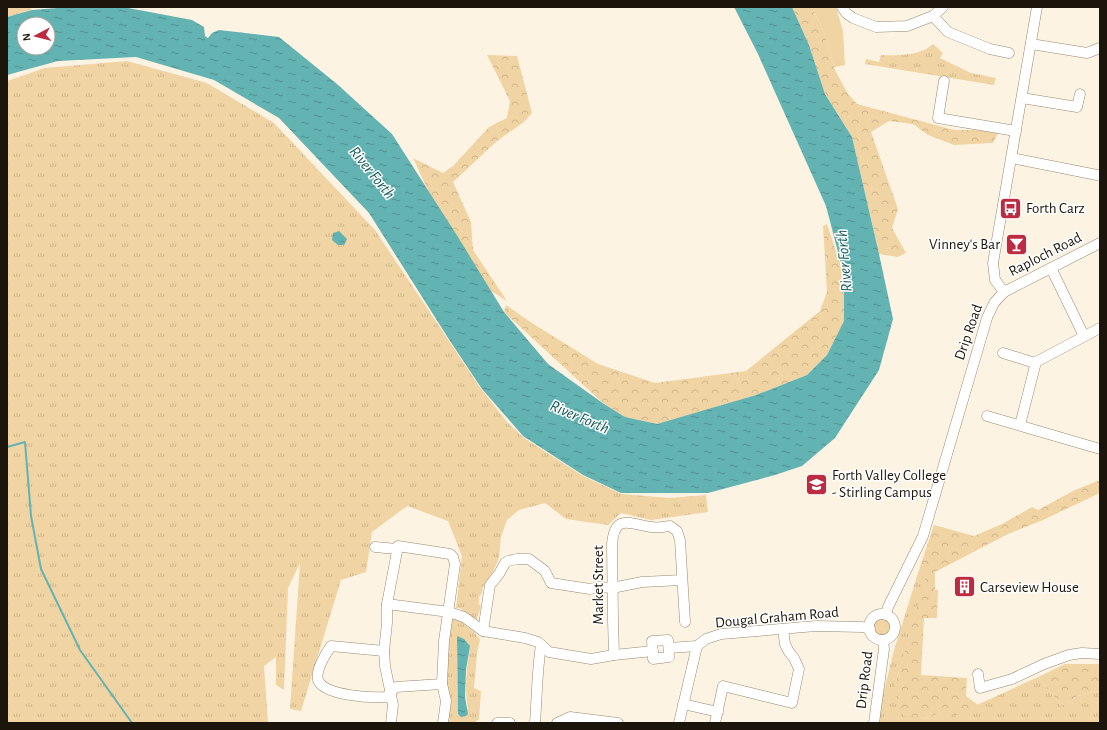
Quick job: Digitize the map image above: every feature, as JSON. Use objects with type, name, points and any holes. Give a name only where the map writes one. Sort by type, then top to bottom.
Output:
[{"type":"street","points":[[842,7],[846,13],[854,18],[876,27],[907,26],[933,16],[943,7]]},
{"type":"street","points":[[1004,292],[995,280],[992,264],[1012,158],[1037,7]]},
{"type":"street","points":[[933,16],[948,32],[990,49],[1009,53]]},
{"type":"street","points":[[1031,44],[1088,53],[1100,48]]},
{"type":"street","points":[[944,81],[938,118],[1016,131]]},
{"type":"street","points":[[1022,98],[1077,107],[1080,94]]},
{"type":"street","points":[[1012,158],[1097,175]]},
{"type":"street","name":"Raploch Road","points":[[1004,292],[1100,243]]},
{"type":"street","points":[[1051,268],[1084,336]]},
{"type":"street","name":"Drip Road","points":[[886,615],[888,607],[923,536],[987,318],[994,303],[1004,292]]},
{"type":"street","points":[[1020,425],[1036,362],[1100,328]]},
{"type":"street","points":[[1003,353],[1036,363]]},
{"type":"street","points":[[987,416],[1100,449]]},
{"type":"street","name":"Market Street","points":[[614,655],[612,588],[613,533],[616,526],[624,522],[653,528],[670,526],[677,531],[680,540],[685,622]]},
{"type":"street","points":[[375,547],[397,549],[398,546],[450,554],[453,557],[455,564],[444,641],[442,684],[446,701],[443,723]]},
{"type":"street","points":[[391,723],[393,705],[385,666],[384,650],[387,623],[387,604],[397,549]]},
{"type":"street","points":[[483,631],[490,585],[508,561],[529,558],[545,571],[551,583],[590,589],[599,587],[612,588],[642,582],[682,580]]},
{"type":"street","points":[[387,604],[449,612],[464,617],[483,631],[526,638],[538,642],[549,652],[591,659],[653,651],[652,641],[668,640],[669,648],[697,646],[679,723]]},
{"type":"street","name":"Drip Road","points":[[878,615],[886,615],[893,620],[895,627],[895,631],[890,638],[883,640],[875,638],[870,629],[871,621],[878,615]]},
{"type":"street","name":"Dougal Graham Road","points":[[697,646],[706,638],[721,634],[816,626],[862,627],[870,629]]},
{"type":"street","points":[[715,723],[723,686],[792,703],[799,669],[785,644],[783,629]]},
{"type":"street","name":"Drip Road","points":[[874,723],[884,648],[883,640]]},
{"type":"street","points":[[534,723],[538,686],[537,676],[541,645]]},
{"type":"street","points":[[384,650],[331,646],[319,669],[319,682],[322,686],[340,693],[374,698],[386,697],[396,687],[442,684]]},
{"type":"street","points":[[978,674],[980,688],[1012,679],[1044,664],[1069,655],[1082,653],[1100,654]]},
{"type":"street","points":[[683,704],[718,712]]},
{"type":"street","points":[[556,723],[570,717],[618,723]]},
{"type":"street","points":[[497,723],[510,723]]},
{"type":"green space","points":[[7,7],[29,7],[32,10],[7,17]]},
{"type":"green space","points":[[792,7],[812,7],[825,35],[835,70],[848,94],[857,104],[954,130],[980,130],[998,133],[993,143],[954,145],[928,135],[913,124],[889,121],[871,132],[898,209],[892,228],[906,253],[898,257],[879,254],[852,137],[825,94],[809,45]]},
{"type":"green space","points":[[812,7],[836,7],[843,31],[845,65],[834,67],[825,35]]},
{"type":"green space","points":[[933,44],[943,53],[940,58],[971,73],[996,78],[994,85],[865,64],[866,59],[879,62],[881,55],[897,55],[920,52]]},
{"type":"green space","points":[[487,55],[517,56],[532,113],[524,122],[497,141],[453,182],[471,222],[473,250],[507,301],[491,291],[437,210],[413,158],[443,173],[453,166],[489,127],[507,118],[510,101]]},
{"type":"green space","points":[[127,61],[207,83],[274,123],[375,230],[479,386],[507,422],[524,438],[583,476],[622,494],[670,498],[706,495],[708,512],[651,520],[621,513],[608,525],[566,519],[545,503],[519,510],[507,520],[501,537],[499,558],[479,597],[479,604],[481,607],[476,621],[460,608],[456,608],[462,556],[448,521],[407,506],[372,532],[366,572],[341,580],[301,711],[290,709],[300,563],[288,588],[284,690],[276,685],[276,657],[264,666],[268,723],[7,723],[7,81],[45,68]]},
{"type":"green space","points":[[827,224],[844,275],[844,322],[827,355],[807,375],[756,395],[657,424],[625,417],[604,404],[504,312],[506,305],[598,364],[655,383],[746,371],[820,311],[827,292],[823,226]]},
{"type":"green space","points":[[1100,480],[1100,493],[1043,520],[1008,534],[935,572],[935,590],[938,590],[937,618],[924,618],[921,675],[967,678],[966,696],[978,705],[944,721],[941,713],[923,719],[906,718],[898,703],[895,685],[926,576],[917,576],[934,525],[974,536],[1004,523],[1032,507],[1038,510],[1075,490]]},
{"type":"green space","points":[[917,576],[927,576],[895,685],[923,719],[941,713],[944,720],[1038,677],[1062,707],[1077,696],[1100,691],[1100,723],[878,723],[880,707],[893,654]]},
{"type":"green space","points":[[455,617],[474,632],[480,639],[474,688],[481,691],[479,719],[474,723],[446,723],[446,663],[448,659],[451,622]],"holes":[[[457,637],[470,646],[466,686],[468,709],[458,713]]]},
{"type":"green space","points":[[882,619],[888,621],[890,627],[888,633],[882,635],[876,633],[874,627],[876,621]]},
{"type":"green space","points":[[1065,664],[1100,664],[1100,691],[1077,696],[1062,707],[1038,677]]},
{"type":"water","name":"River Forth","points":[[70,7],[123,7],[192,20],[204,27],[205,36],[208,38],[212,33],[219,30],[279,37],[337,84],[392,134],[504,312],[548,364],[625,417],[657,424],[756,395],[807,375],[827,355],[844,321],[844,275],[826,206],[758,54],[734,7],[792,7],[809,45],[825,94],[852,137],[893,319],[879,370],[835,438],[802,466],[708,493],[621,493],[583,475],[523,436],[482,389],[369,213],[279,118],[214,80],[136,57],[58,61],[7,75],[7,17],[32,10]]},
{"type":"water","points":[[339,231],[347,239],[344,245],[338,245],[332,240],[333,233]]},
{"type":"water","points":[[457,636],[464,639],[470,646],[466,670],[465,697],[468,714],[461,717],[458,714]]},
{"type":"waterway","points":[[7,447],[25,442],[31,516],[41,569],[80,650],[132,723]]},
{"type":"place","name":"Forth Carz","points":[[1010,208]]},
{"type":"place","name":"Vinney's Bar","points":[[1016,244]]},
{"type":"place","name":"Forth Valley College - Stirling Campus","points":[[816,484]]},
{"type":"place","name":"Carseview House","points":[[965,587]]}]
